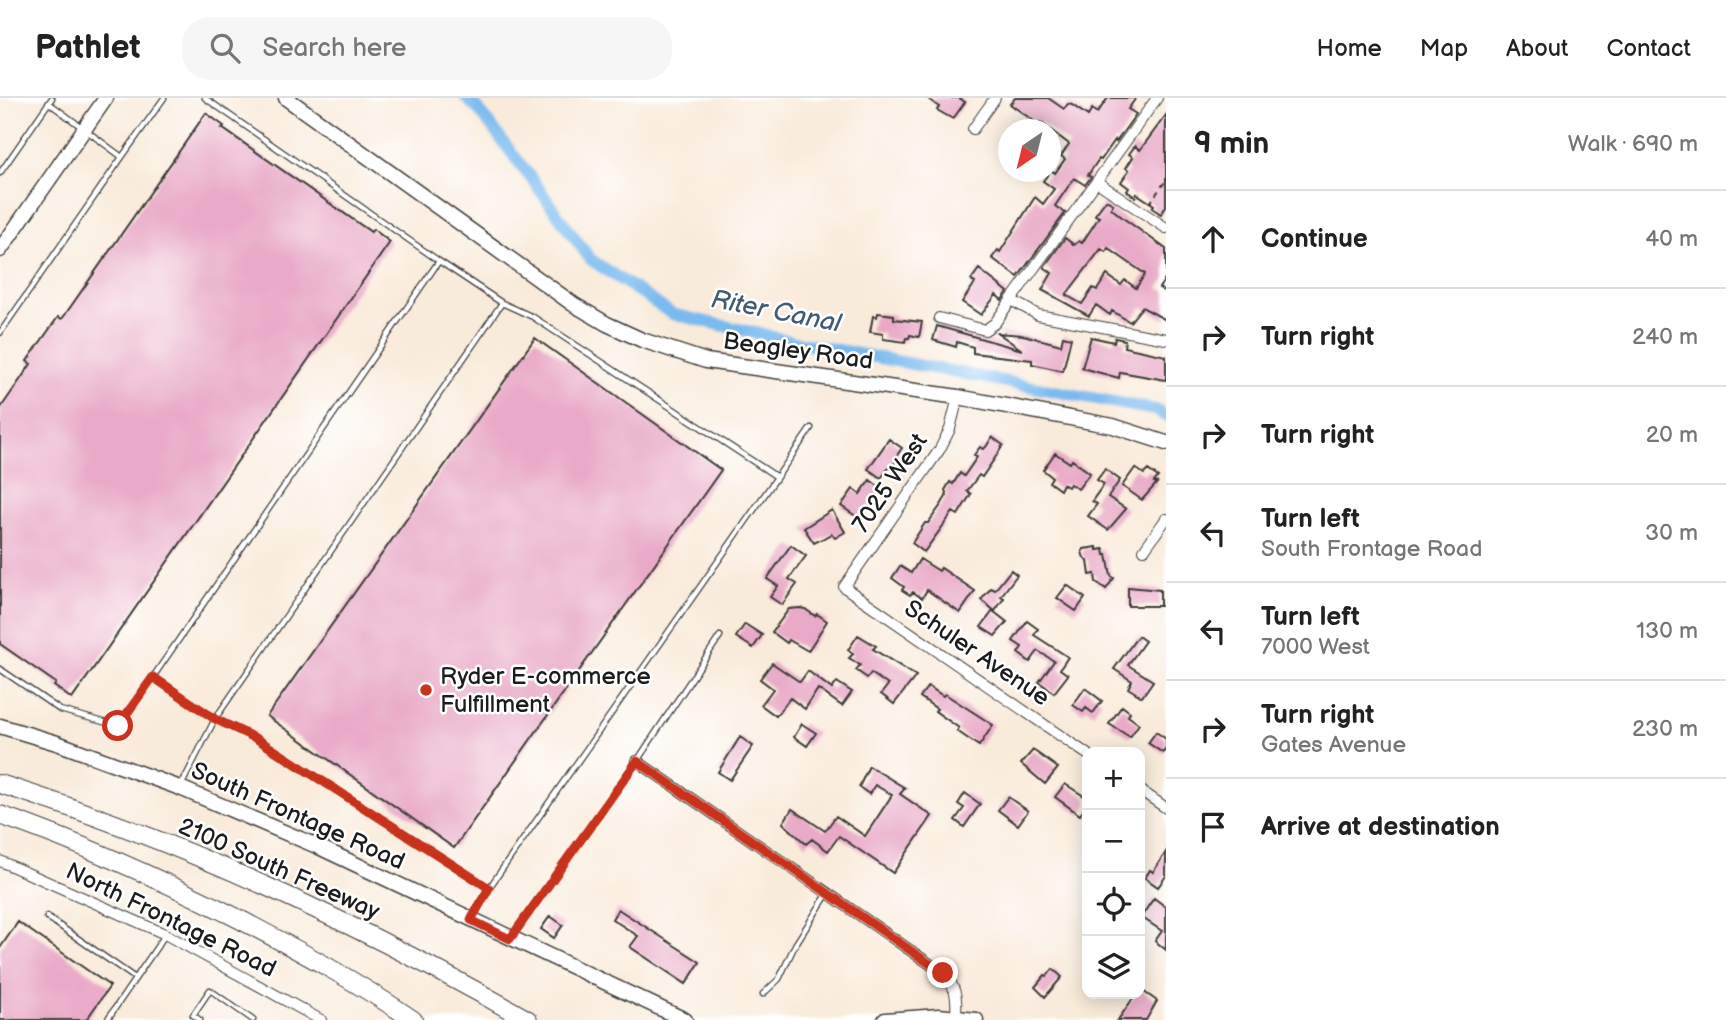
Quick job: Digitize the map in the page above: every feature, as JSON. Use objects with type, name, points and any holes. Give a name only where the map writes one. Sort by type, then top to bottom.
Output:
[{"type":"highway","name":"2100 South Freeway","points":[[0,784],[133,831],[262,885],[426,963],[528,1020]]},
{"type":"highway","points":[[0,815],[70,840],[148,873],[295,948],[413,1020]]},
{"type":"street","points":[[0,250],[106,98]]},
{"type":"street","name":"Beagley Road","points":[[286,98],[558,293],[589,314],[633,336],[714,362],[958,397],[1113,426],[1166,443]]},
{"type":"street","points":[[973,129],[995,98]]},
{"type":"street","points":[[939,318],[985,330],[995,323],[1157,98]]},
{"type":"street","points":[[1097,182],[1166,228]]},
{"type":"street","points":[[1011,300],[1038,315],[1166,339]]},
{"type":"street","name":"7025 West","points":[[844,587],[940,449],[950,429],[958,397]]},
{"type":"street","points":[[1144,550],[1166,519]]},
{"type":"street","name":"Schuler Avenue","points":[[844,587],[1082,751]]},
{"type":"street","name":"South Frontage Road","points":[[0,726],[57,743],[180,788],[319,847],[685,1020]]},
{"type":"street","points":[[637,761],[950,979],[956,992],[956,1017]]},
{"type":"street","points":[[1145,793],[1166,808]]},
{"type":"street","name":"North Frontage Road","points":[[1,863],[165,934],[321,1020]]},
{"type":"street","points":[[885,1020],[918,1016],[976,1020]]},
{"type":"lane","points":[[0,333],[164,98]]},
{"type":"lane","points":[[205,98],[502,303],[533,317],[777,477]]},
{"type":"lane","points":[[0,173],[50,101],[122,157]]},
{"type":"lane","points":[[0,669],[60,710],[118,726],[439,261]]},
{"type":"lane","points":[[180,788],[215,719],[502,303]]},
{"type":"lane","points":[[471,920],[489,888],[811,428]]},
{"type":"lane","points":[[510,939],[637,761],[720,636]]},
{"type":"lane","points":[[153,677],[215,719],[257,739],[489,888]]},
{"type":"lane","points":[[763,994],[779,979],[795,945],[828,892]]},
{"type":"lane","points":[[47,917],[135,978]]},
{"type":"lane","points":[[107,1020],[165,934]]},
{"type":"lane","points":[[200,1020],[193,1015],[210,990],[253,1020]]},
{"type":"path","points":[[1143,213],[1166,180]]},
{"type":"building","points":[[927,98],[959,98],[965,102],[953,119],[937,110],[939,107]]},
{"type":"building","points":[[1015,98],[1048,98],[1064,109],[1068,104],[1072,105],[1088,116],[1092,109],[1097,113],[1108,98],[1136,98],[1128,109],[1136,114],[1116,142],[1115,140],[1101,160],[1099,159],[1085,185],[1074,178],[1055,206],[1065,213],[1018,277],[992,258],[998,250],[1000,252],[1035,197],[1043,204],[1054,189],[1044,182],[1061,182],[1061,165],[1065,159],[1061,156],[1069,144],[1061,138],[1061,119],[1031,119],[1010,104]]},
{"type":"building","points":[[206,113],[224,126],[222,128],[371,232],[373,229],[390,242],[72,699],[54,686],[56,683],[0,644],[0,409],[31,364],[27,361],[58,317],[62,319]]},
{"type":"building","points":[[1166,115],[1166,206],[1161,214],[1152,208],[1154,205],[1127,191],[1129,188],[1121,182],[1133,157],[1129,154],[1135,146],[1140,150]]},
{"type":"building","points":[[1106,200],[1113,204],[1111,208],[1123,218],[1166,249],[1166,278],[1159,288],[1166,292],[1166,320],[1142,307],[1130,322],[1112,311],[1110,315],[1096,305],[1089,316],[1042,290],[1052,273],[1044,267],[1065,238],[1074,245],[1079,241],[1082,243],[1099,217],[1095,215]],"holes":[[[1108,248],[1145,274],[1136,288],[1125,280],[1121,285],[1107,275],[1097,290],[1093,288],[1082,304],[1066,295],[1101,249],[1106,252]]]},
{"type":"building","points":[[979,269],[1008,292],[1002,300],[996,295],[981,315],[962,302],[975,283],[971,280]]},
{"type":"building","points":[[878,313],[894,315],[894,319],[922,322],[919,337],[910,335],[905,342],[883,339],[883,334],[870,332],[873,316],[877,317]]},
{"type":"building","points":[[937,326],[1022,350],[998,333],[1023,335],[1061,345],[1063,336],[1071,338],[1063,371],[1032,364],[1032,360],[973,353],[973,347],[957,342],[956,347],[933,340]]},
{"type":"building","points":[[1091,337],[1114,342],[1115,338],[1125,340],[1124,347],[1166,356],[1166,380],[1120,372],[1119,378],[1082,368]]},
{"type":"building","points":[[535,338],[721,470],[454,848],[267,716]]},
{"type":"building","points":[[992,437],[1003,445],[982,477],[979,475],[967,491],[971,494],[958,515],[953,512],[924,552],[912,543],[941,505],[950,482],[953,484],[960,473],[964,476],[977,457],[974,455],[980,447],[986,447]]},
{"type":"building","points":[[889,439],[902,448],[895,458],[898,459],[881,478],[868,469]]},
{"type":"building","points":[[1055,453],[1070,463],[1072,460],[1090,473],[1078,489],[1070,484],[1068,487],[1063,484],[1060,490],[1049,482],[1052,477],[1043,470]]},
{"type":"building","points":[[1135,468],[1144,474],[1148,470],[1158,477],[1154,482],[1157,483],[1142,500],[1122,486]]},
{"type":"building","points":[[1105,469],[1120,480],[1108,497],[1126,509],[1108,530],[1088,516],[1097,504],[1092,501],[1104,484],[1097,480]]},
{"type":"building","points":[[870,480],[882,489],[860,519],[841,506],[853,489],[860,494]]},
{"type":"building","points":[[832,510],[845,532],[835,538],[832,534],[814,543],[804,528]]},
{"type":"building","points":[[791,545],[806,556],[789,579],[797,584],[782,605],[770,597],[778,586],[767,579]]},
{"type":"building","points":[[1097,547],[1097,550],[1104,549],[1111,576],[1114,578],[1106,589],[1096,582],[1095,574],[1090,575],[1088,561],[1082,552],[1084,549]]},
{"type":"building","points":[[920,559],[939,571],[941,568],[975,591],[960,613],[927,590],[922,598],[913,592],[910,595],[892,578],[900,566],[911,573]]},
{"type":"building","points":[[1011,570],[1017,575],[1001,596],[1004,598],[995,611],[981,600],[991,588],[995,590]]},
{"type":"building","points":[[1067,585],[1085,598],[1076,611],[1057,598]]},
{"type":"building","points":[[1128,587],[1160,590],[1160,606],[1128,606]]},
{"type":"building","points":[[800,608],[827,621],[808,651],[789,640],[787,643],[772,632],[789,609]]},
{"type":"building","points":[[993,611],[1007,622],[995,636],[981,627]]},
{"type":"building","points":[[1027,621],[1038,629],[1034,635],[1068,657],[1060,669],[1068,675],[1054,693],[1039,682],[1054,661],[1038,651],[1030,662],[1018,653],[1022,647],[1013,641]]},
{"type":"building","points":[[745,624],[762,635],[753,648],[736,637]]},
{"type":"building","points":[[858,635],[876,646],[873,649],[916,676],[894,704],[881,694],[888,685],[871,673],[867,678],[856,670],[860,665],[849,658],[853,654],[848,650]]},
{"type":"building","points":[[1138,636],[1145,641],[1128,665],[1153,681],[1142,697],[1128,688],[1132,681],[1114,669]]},
{"type":"building","points":[[772,663],[800,682],[808,671],[832,689],[837,682],[852,692],[842,706],[818,689],[805,709],[790,698],[776,716],[761,705],[773,689],[760,679]]},
{"type":"building","points":[[928,686],[993,725],[979,746],[957,731],[959,728],[920,697]]},
{"type":"building","points":[[1085,688],[1102,701],[1093,713],[1086,708],[1083,712],[1073,705]]},
{"type":"building","points":[[1122,706],[1130,712],[1128,716],[1139,724],[1130,737],[1109,724]]},
{"type":"building","points":[[802,724],[816,733],[807,746],[794,737]]},
{"type":"building","points":[[1156,732],[1166,739],[1163,753],[1148,743]]},
{"type":"building","points":[[740,737],[753,746],[730,780],[718,772]]},
{"type":"building","points":[[1033,750],[1058,768],[1045,784],[1021,764]]},
{"type":"building","points":[[869,766],[905,788],[900,794],[932,816],[893,873],[839,836],[828,851],[812,839],[806,844],[783,823],[792,809],[825,831],[836,816],[865,836],[892,795],[875,785],[869,794],[859,787]]},
{"type":"building","points":[[1065,784],[1082,795],[1082,812],[1080,815],[1055,797]]},
{"type":"building","points":[[965,793],[980,804],[964,827],[955,820],[964,808],[958,804]]},
{"type":"building","points":[[1008,797],[1028,811],[1018,825],[998,810]]},
{"type":"building","points":[[1166,852],[1166,876],[1158,887],[1145,878],[1150,870],[1153,872]]},
{"type":"building","points":[[1154,898],[1166,907],[1166,950],[1155,941],[1162,931],[1145,920],[1145,911]]},
{"type":"building","points":[[618,909],[700,962],[686,984],[630,947],[638,936],[612,919]]},
{"type":"building","points":[[550,916],[563,925],[554,938],[541,929]]},
{"type":"building","points":[[18,922],[110,986],[86,1020],[0,1020],[0,948]]},
{"type":"building","points":[[1053,969],[1062,977],[1045,997],[1035,987]]},
{"type":"building","points":[[1145,993],[1157,1001],[1146,1020],[1118,1020],[1133,999],[1145,999]]},
{"type":"waterway","name":"Riter Canal","points":[[466,98],[478,109],[590,259],[672,314],[795,342],[1155,410],[1166,416]]},
{"type":"place","name":"Ryder E-commerce Fulfillment","points":[[426,690]]},
{"type":"route","points":[[118,726],[153,677],[215,719],[257,739],[489,888],[471,920],[510,939],[637,761],[943,973]]}]
